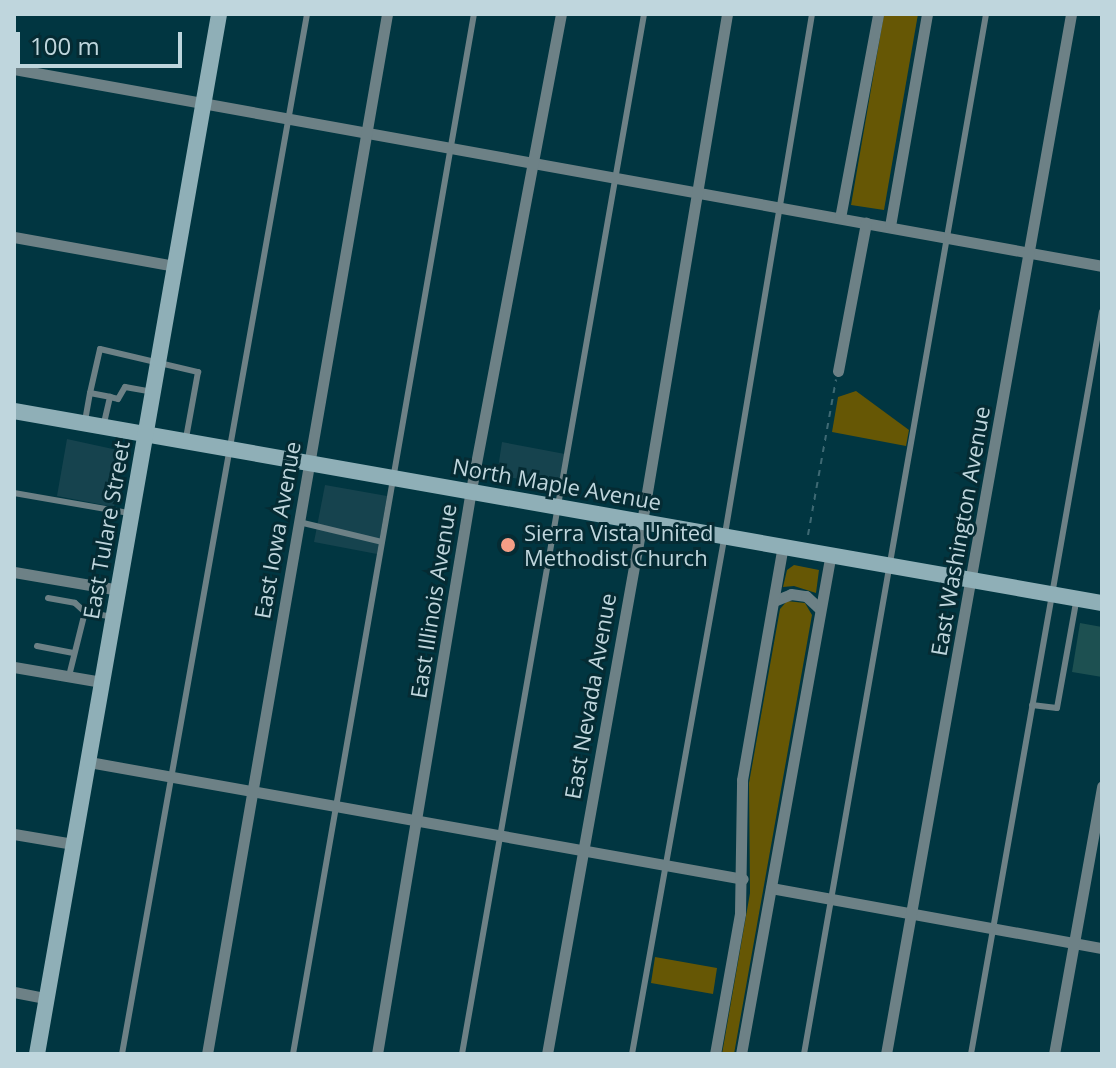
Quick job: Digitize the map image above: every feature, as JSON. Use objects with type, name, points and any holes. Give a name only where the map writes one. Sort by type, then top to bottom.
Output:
[{"type":"main road","name":"East Tulare Street","points":[[37,1054],[158,360],[206,105],[219,14]]},
{"type":"main road","name":"North Maple Avenue","points":[[14,411],[725,534],[1102,603]]},
{"type":"street","name":"East Iowa Avenue","points":[[207,1054],[387,14]]},
{"type":"street","name":"East Illinois Avenue","points":[[377,1054],[471,490],[561,14]]},
{"type":"street","name":"East Nevada Avenue","points":[[547,1054],[642,522],[727,14]]},
{"type":"street","points":[[840,218],[878,14]]},
{"type":"street","points":[[890,226],[927,14]]},
{"type":"street","name":"East Washington Avenue","points":[[886,1054],[1071,14]]},
{"type":"street","points":[[14,69],[1102,266]]},
{"type":"street","points":[[838,371],[866,223]]},
{"type":"street","points":[[14,237],[175,266]]},
{"type":"street","points":[[715,1054],[740,913],[743,879],[742,780],[783,545]]},
{"type":"street","points":[[741,1054],[831,553]]},
{"type":"street","points":[[14,572],[119,590]]},
{"type":"street","points":[[774,601],[791,594],[806,596],[820,609]]},
{"type":"street","points":[[14,667],[102,682]]},
{"type":"street","points":[[89,762],[743,879]]},
{"type":"street","points":[[1054,1054],[1102,786]]},
{"type":"street","points":[[14,834],[73,844]]},
{"type":"street","points":[[771,888],[1102,948]]},
{"type":"street","points":[[14,992],[46,998]]},
{"type":"lane","points":[[122,1054],[307,14]]},
{"type":"lane","points":[[293,1054],[474,14]]},
{"type":"lane","points":[[462,1054],[644,14]]},
{"type":"lane","points":[[632,1054],[725,534],[812,14]]},
{"type":"lane","points":[[804,1054],[986,14]]},
{"type":"lane","points":[[971,1054],[1102,311]]},
{"type":"lane","points":[[84,423],[100,349],[158,360],[198,372],[185,442]]},
{"type":"lane","points":[[90,393],[118,399],[125,387],[153,392]]},
{"type":"lane","points":[[104,427],[110,397]]},
{"type":"lane","points":[[14,493],[132,513]]},
{"type":"lane","points":[[299,522],[382,542]]},
{"type":"lane","points":[[48,598],[75,603],[85,612],[114,617]]},
{"type":"lane","points":[[1032,705],[1057,708],[1076,598]]},
{"type":"lane","points":[[69,676],[85,612]]},
{"type":"lane","points":[[37,646],[73,653]]},
{"type":"path","points":[[806,549],[838,371]]},
{"type":"shaded area","points":[[884,14],[918,14],[884,210],[851,205]]},
{"type":"shaded area","points":[[856,391],[909,430],[906,446],[832,432],[838,397]]},
{"type":"shaded area","points":[[67,439],[122,451],[114,507],[57,496]]},
{"type":"shaded area","points":[[502,442],[565,454],[559,486],[497,475]]},
{"type":"shaded area","points":[[325,485],[387,496],[377,554],[314,542]]},
{"type":"shaded area","points":[[794,565],[819,570],[816,593],[794,586],[783,587],[787,570]]},
{"type":"shaded area","points":[[787,601],[805,603],[812,615],[734,1054],[722,1054],[750,893],[749,783],[780,609]]},
{"type":"shaded area","points":[[655,957],[717,968],[713,994],[651,983]]},
{"type":"building","points":[[1080,623],[1102,627],[1102,677],[1072,672]]},
{"type":"place","name":"Sierra Vista United Methodist Church","points":[[508,545]]}]
